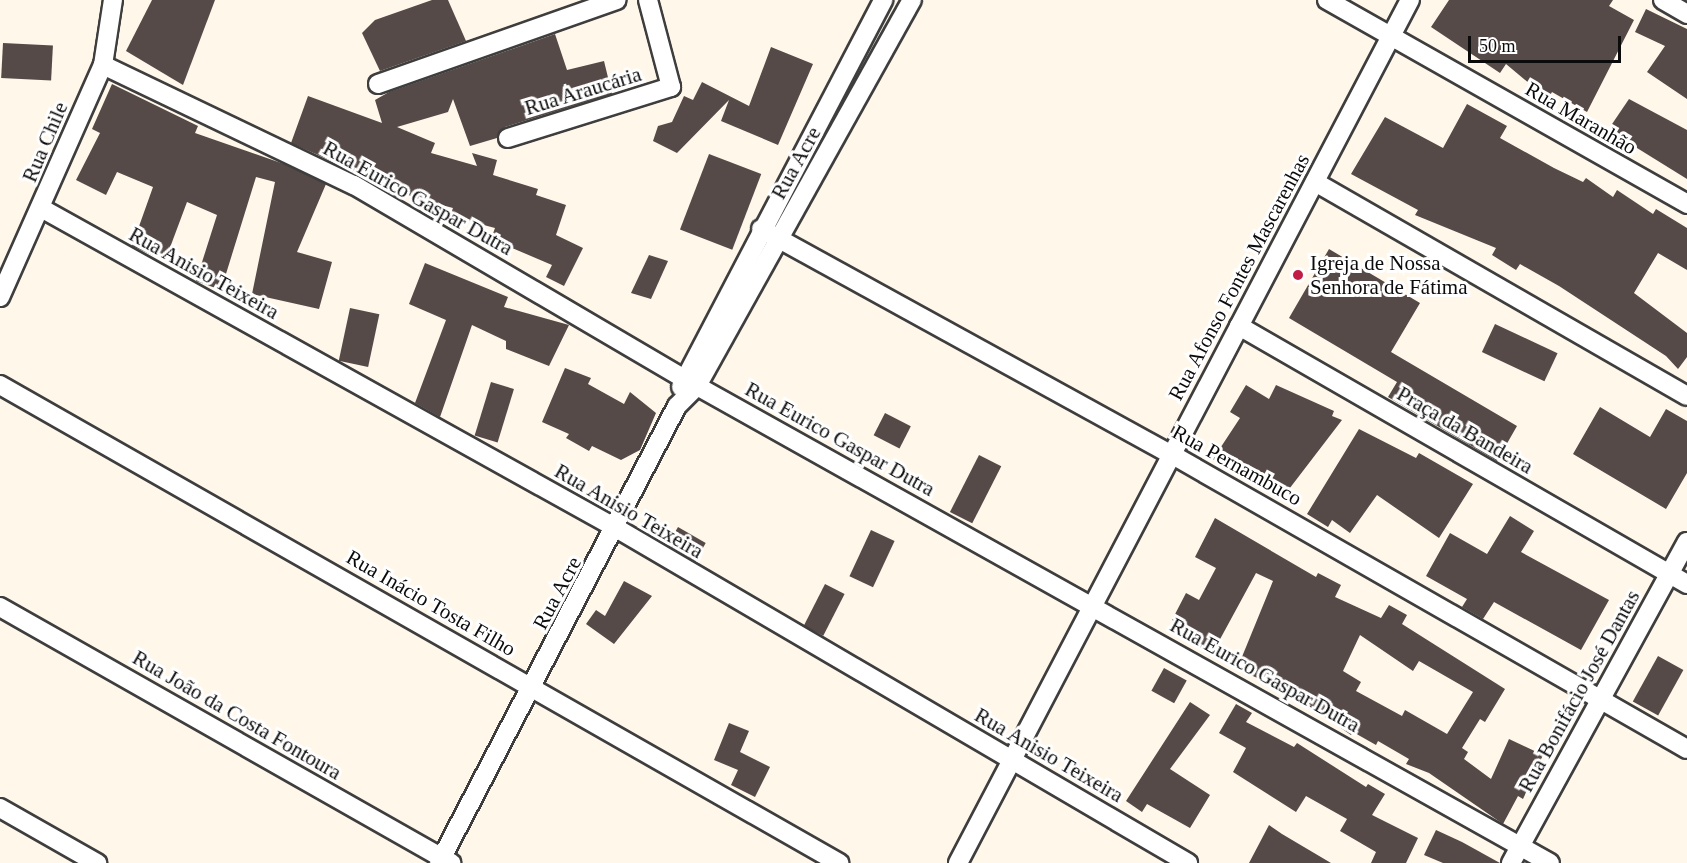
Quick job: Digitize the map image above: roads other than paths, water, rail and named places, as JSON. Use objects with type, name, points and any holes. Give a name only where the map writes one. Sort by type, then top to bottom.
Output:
[{"type":"street","name":"Rua Chile","points":[[0,297],[103,65],[113,0]]},
{"type":"street","points":[[378,84],[617,0]]},
{"type":"street","name":"Rua Araucária","points":[[508,138],[671,87],[648,0]]},
{"type":"street","name":"Rua Acre","points":[[444,861],[690,381],[761,229],[883,0]]},
{"type":"street","name":"Rua Acre","points":[[690,381],[781,238],[912,0]]},
{"type":"street","name":"Rua Maranhão","points":[[1328,0],[1687,204]]},
{"type":"street","name":"Rua Afonso Fontes Mascarenhas","points":[[958,863],[1013,761],[1091,603],[1410,0]]},
{"type":"street","points":[[1663,0],[1687,14]]},
{"type":"street","name":"Rua Eurico Gaspar Dutra","points":[[103,65],[354,185],[690,381],[1091,603],[1550,863]]},
{"type":"street","points":[[1314,182],[1687,396]]},
{"type":"street","name":"Rua Anisio Teixeira","points":[[41,208],[616,528],[1188,863]]},
{"type":"street","name":"Rua Pernambuco","points":[[761,229],[1171,454],[1601,696],[1687,749]]},
{"type":"street","name":"Praça da Bandeira","points":[[1239,326],[1687,584]]},
{"type":"street","name":"Rua Inácio Tosta Filho","points":[[0,385],[839,863]]},
{"type":"street","name":"Rua Bonifácio José Dantas","points":[[1511,863],[1687,542]]},
{"type":"street","name":"Rua João da Costa Fontoura","points":[[0,607],[444,861]]},
{"type":"street","points":[[0,808],[97,863]]},
{"type":"place","name":"Igreja de Nossa Senhora de Fátima","points":[[1298,275]]}]
